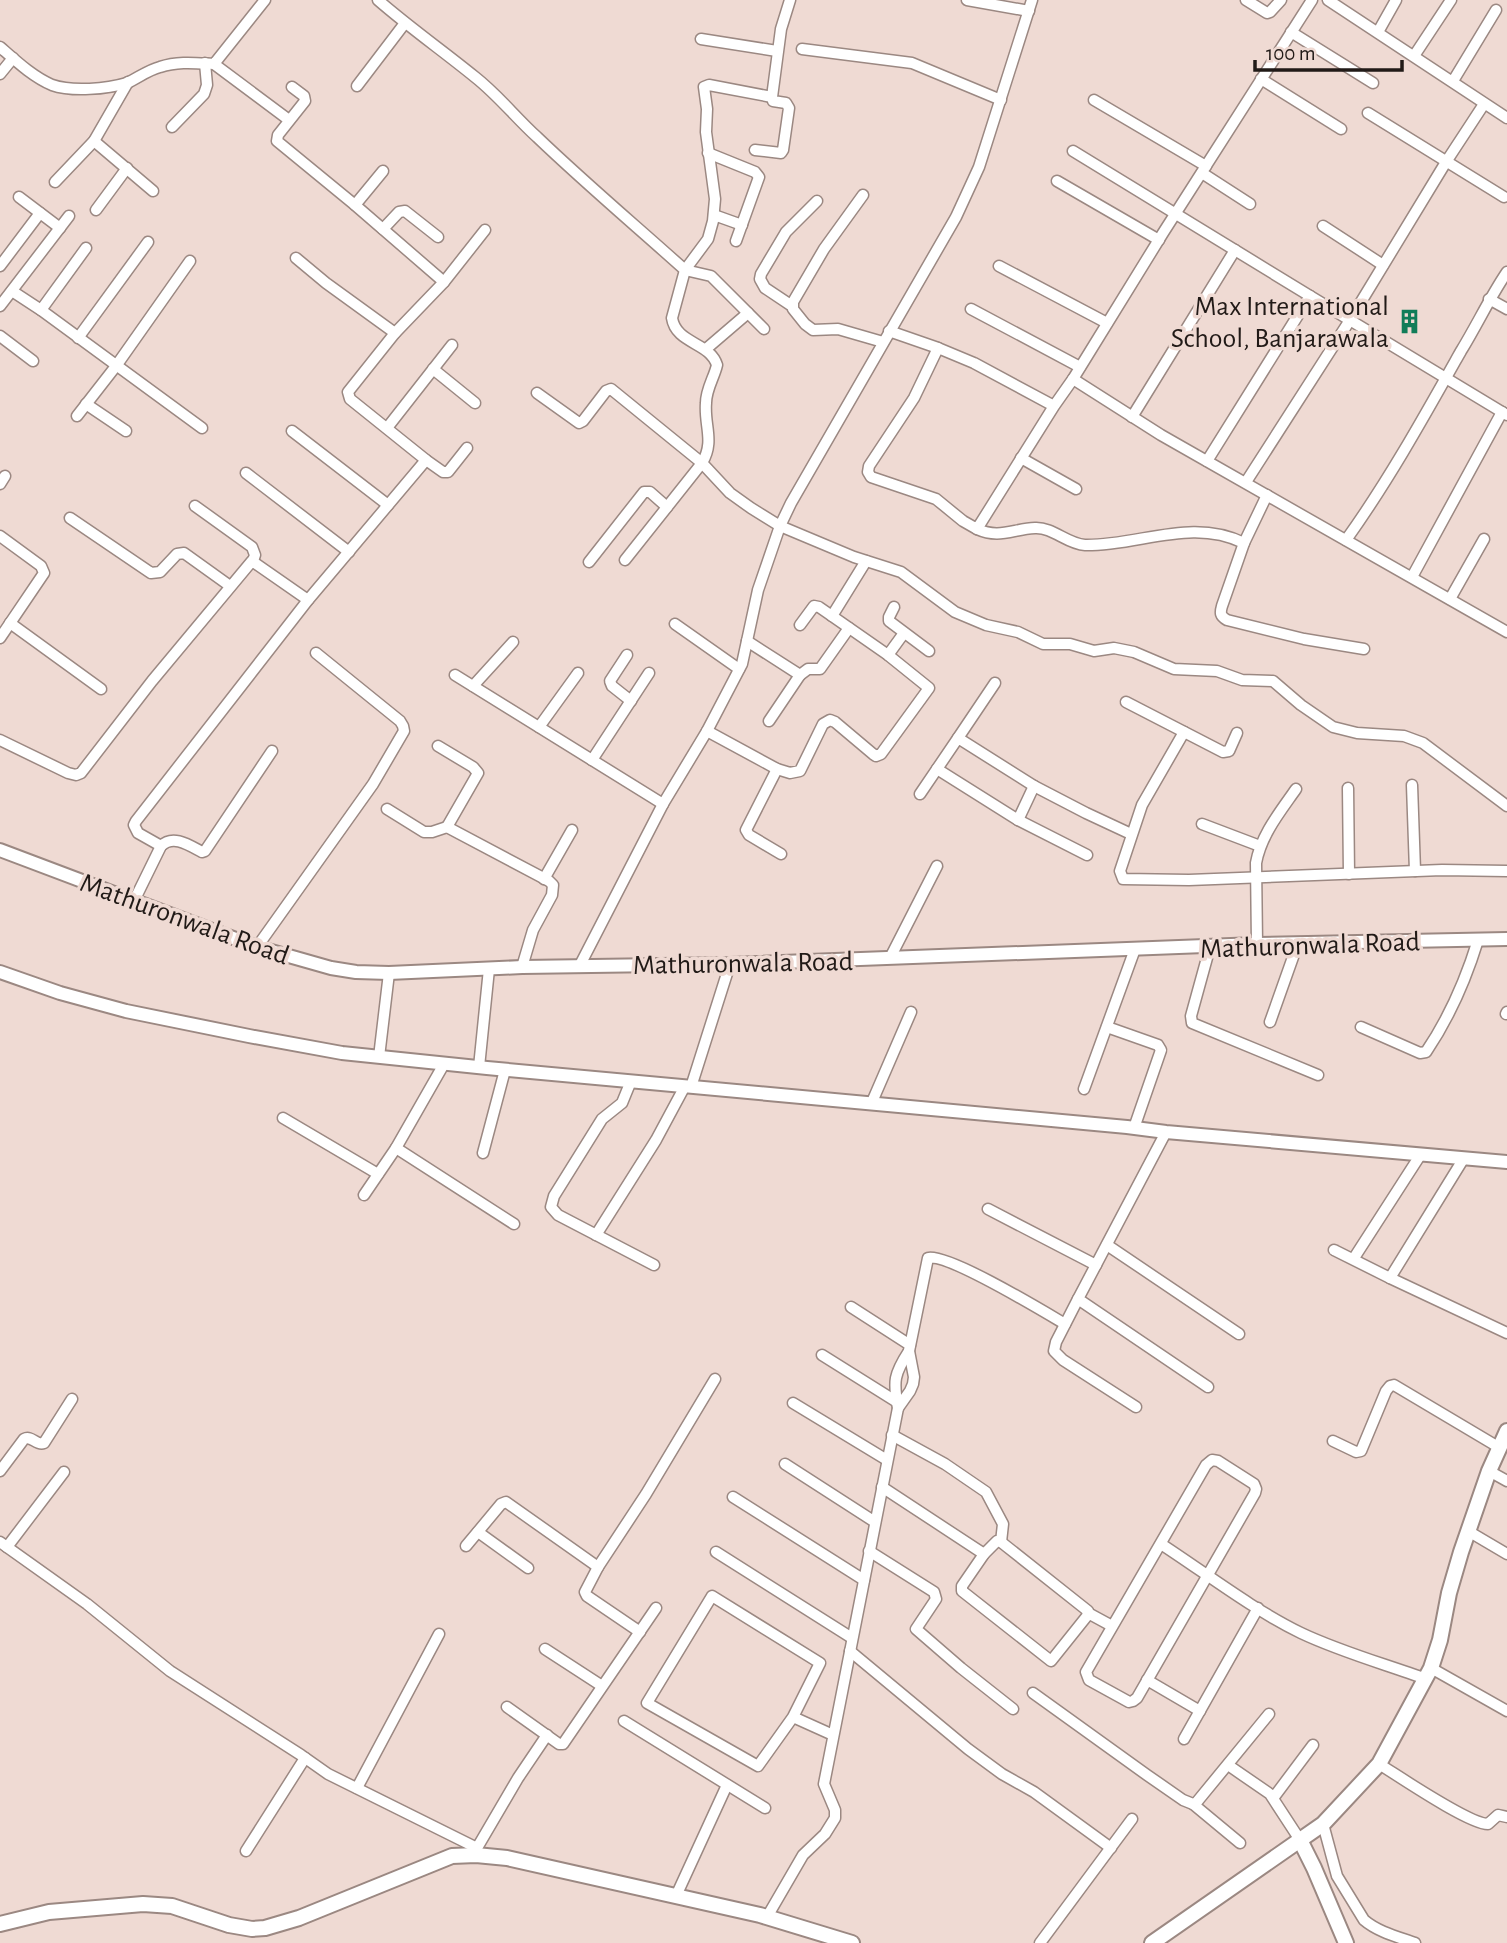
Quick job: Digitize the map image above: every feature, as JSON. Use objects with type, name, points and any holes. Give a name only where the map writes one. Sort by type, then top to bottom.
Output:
[{"type":"main road","points":[[1152,1943],[1323,1824],[1379,1764],[1429,1674],[1468,1531],[1489,1471],[1507,1431]]},
{"type":"main road","points":[[1300,1840],[1344,1938]]},
{"type":"main road","points":[[0,1924],[49,1912],[143,1904],[172,1906],[229,1925],[265,1928],[299,1918],[452,1856],[477,1852],[767,1917],[852,1943]]},
{"type":"street","points":[[172,127],[204,94],[210,63],[265,0]]},
{"type":"street","points":[[378,0],[503,101],[563,162],[685,270],[711,276],[764,329]]},
{"type":"street","points":[[755,150],[783,152],[789,108],[786,103],[773,101],[772,97],[783,18],[790,0]]},
{"type":"street","points":[[580,965],[663,804],[740,670],[758,590],[780,526],[791,503],[969,191],[1031,5],[967,0]]},
{"type":"street","points":[[1246,0],[1269,13],[1281,0]]},
{"type":"street","points":[[977,529],[1312,0]]},
{"type":"street","points":[[1328,0],[1507,117]]},
{"type":"street","points":[[1378,32],[1396,0]]},
{"type":"street","points":[[1414,56],[1451,0]]},
{"type":"street","points":[[1453,81],[1496,10]]},
{"type":"street","points":[[357,86],[405,23]]},
{"type":"street","points":[[1292,32],[1373,83]]},
{"type":"street","points":[[701,38],[777,51]]},
{"type":"street","points":[[0,47],[34,75],[61,88],[79,89],[128,82],[142,74],[178,62],[210,63],[289,120]]},
{"type":"street","points":[[803,49],[912,63],[1001,100]]},
{"type":"street","points":[[0,74],[13,58]]},
{"type":"street","points":[[1261,79],[1341,129]]},
{"type":"street","points":[[55,182],[94,141],[128,82]]},
{"type":"street","points":[[625,560],[702,463],[710,444],[706,403],[708,387],[717,365],[706,349],[684,337],[673,325],[672,318],[685,270],[708,239],[714,215],[715,199],[706,132],[705,86],[772,97]]},
{"type":"street","points":[[292,87],[305,99],[278,135],[277,141],[444,282]]},
{"type":"street","points":[[1094,100],[1204,170],[1250,204]]},
{"type":"street","points":[[1246,482],[1484,104]]},
{"type":"street","points":[[1368,113],[1504,197]]},
{"type":"street","points":[[94,141],[153,191]]},
{"type":"street","points":[[1073,151],[1505,413],[1412,577]]},
{"type":"street","points":[[708,153],[758,174],[758,182],[736,241]]},
{"type":"street","points":[[96,210],[127,168]]},
{"type":"street","points":[[355,205],[383,171]]},
{"type":"street","points":[[1057,181],[1159,240]]},
{"type":"street","points":[[792,306],[824,249],[863,194]]},
{"type":"street","points":[[19,197],[60,228]]},
{"type":"street","points":[[817,201],[786,232],[760,279],[765,288],[792,306],[794,312],[813,330],[838,329],[883,342]]},
{"type":"street","points":[[383,229],[399,212],[405,211],[438,237]]},
{"type":"street","points":[[0,266],[40,213]]},
{"type":"street","points":[[714,215],[742,225]]},
{"type":"street","points":[[0,306],[69,216]]},
{"type":"street","points":[[1323,226],[1383,265]]},
{"type":"street","points":[[467,448],[448,472],[443,472],[351,399],[348,392],[395,334],[444,282],[485,230]]},
{"type":"street","points":[[78,338],[148,242]]},
{"type":"street","points":[[41,310],[86,248]]},
{"type":"street","points":[[1132,417],[1235,250]]},
{"type":"street","points":[[296,258],[395,334]]},
{"type":"street","points":[[77,416],[190,261]]},
{"type":"street","points":[[999,266],[1107,323]]},
{"type":"street","points":[[1346,540],[1375,500],[1507,272]]},
{"type":"street","points":[[12,291],[202,428]]},
{"type":"street","points":[[1208,461],[1310,296]]},
{"type":"street","points":[[1489,299],[1507,309]]},
{"type":"street","points":[[971,309],[1080,367]]},
{"type":"street","points":[[706,349],[748,313]]},
{"type":"street","points":[[889,331],[974,363],[1054,406]]},
{"type":"street","points":[[0,337],[33,361]]},
{"type":"street","points":[[387,428],[452,345]]},
{"type":"street","points":[[938,348],[914,398],[869,466],[871,477],[936,499],[963,522],[993,534],[1039,528],[1084,545],[1196,532],[1221,534],[1244,543]]},
{"type":"street","points":[[433,369],[475,403]]},
{"type":"street","points":[[1073,379],[1132,417],[1507,632]]},
{"type":"street","points":[[537,393],[579,423],[606,391],[611,389],[702,463],[730,493],[780,526],[866,561],[890,567],[911,578],[955,612],[995,628],[1018,632],[1043,644],[1070,644],[1094,651],[1114,648],[1134,652],[1174,669],[1217,671],[1242,681],[1273,681],[1333,727],[1357,733],[1404,736],[1418,740],[1507,806]]},
{"type":"street","points":[[86,404],[127,431]]},
{"type":"street","points":[[292,431],[388,505]]},
{"type":"street","points":[[1021,458],[1076,489]]},
{"type":"street","points":[[161,846],[138,833],[134,825],[136,821],[308,600],[426,460]]},
{"type":"street","points":[[246,473],[349,552]]},
{"type":"street","points":[[589,562],[644,492],[650,492],[667,507]]},
{"type":"street","points":[[1267,495],[1244,543],[1220,612],[1222,617],[1304,639],[1364,649]]},
{"type":"street","points":[[0,740],[68,773],[81,773],[152,681],[253,561],[254,551],[249,544],[195,506]]},
{"type":"street","points":[[70,518],[151,573],[160,572],[180,553],[187,555],[230,586]]},
{"type":"street","points":[[0,536],[43,569],[42,576],[0,638]]},
{"type":"street","points":[[1450,599],[1484,539]]},
{"type":"street","points":[[253,561],[308,600]]},
{"type":"street","points":[[832,616],[866,561]]},
{"type":"street","points":[[707,731],[777,769],[790,773],[800,771],[823,724],[830,720],[876,756],[881,754],[929,690],[928,686],[819,607],[814,606],[800,625]]},
{"type":"street","points":[[894,607],[888,620],[929,651]]},
{"type":"street","points":[[10,623],[101,689]]},
{"type":"street","points":[[675,624],[740,670]]},
{"type":"street","points":[[769,721],[800,675],[808,668],[820,669],[849,628]]},
{"type":"street","points":[[888,655],[904,632]]},
{"type":"street","points":[[747,641],[800,675]]},
{"type":"street","points":[[473,686],[513,642]]},
{"type":"street","points":[[257,947],[373,784],[404,731],[400,722],[316,653]]},
{"type":"street","points":[[627,655],[610,681],[612,686],[631,701]]},
{"type":"street","points":[[539,727],[578,673]]},
{"type":"street","points":[[592,760],[649,673]]},
{"type":"street","points":[[455,675],[663,804]]},
{"type":"street","points":[[920,794],[995,683]]},
{"type":"street","points":[[1126,702],[1225,752],[1229,751],[1237,733]]},
{"type":"street","points":[[1184,732],[1142,805],[1120,872],[1123,879],[1256,879],[1415,871],[1507,871]]},
{"type":"street","points":[[958,738],[1034,786],[1131,834]]},
{"type":"street","points":[[387,809],[424,832],[447,827],[478,773],[473,767],[438,746]]},
{"type":"street","points":[[134,901],[165,842],[172,839],[205,851],[272,751]]},
{"type":"street","points":[[777,769],[746,830],[749,835],[781,854]]},
{"type":"street","points":[[937,769],[1018,820],[1087,855]]},
{"type":"street","points":[[1412,785],[1415,871]]},
{"type":"street","points":[[1018,820],[1034,786]]},
{"type":"street","points":[[1348,788],[1349,874]]},
{"type":"street","points":[[1257,944],[1256,863],[1260,846],[1296,789]]},
{"type":"street","points":[[1202,824],[1260,846]]},
{"type":"street","points":[[447,827],[553,885],[554,890],[533,930],[522,967]]},
{"type":"street","points":[[544,878],[572,830]]},
{"type":"street","name":"Mathuronwala Road","points":[[0,850],[257,947],[331,968],[356,972],[580,965],[730,964],[1257,944],[1507,939]]},
{"type":"street","points":[[890,958],[937,866]]},
{"type":"street","points":[[1361,1027],[1420,1053],[1426,1052],[1461,988],[1478,940]]},
{"type":"street","points":[[1270,1021],[1298,943]]},
{"type":"street","points":[[1210,947],[1191,1016],[1192,1023],[1318,1075]]},
{"type":"street","points":[[1084,1088],[1135,949]]},
{"type":"street","points":[[596,1235],[688,1086],[730,964]]},
{"type":"street","points":[[479,1067],[489,969]]},
{"type":"street","points":[[0,972],[60,993],[126,1011],[342,1053],[1507,1163]]},
{"type":"street","points":[[379,1057],[390,973]]},
{"type":"street","points":[[872,1102],[911,1012]]},
{"type":"street","points":[[1107,1027],[1158,1045],[1161,1050],[1134,1128]]},
{"type":"street","points":[[364,1195],[396,1147],[444,1064]]},
{"type":"street","points":[[483,1153],[505,1070]]},
{"type":"street","points":[[631,1081],[622,1103],[602,1119],[551,1206],[558,1215],[654,1265]]},
{"type":"street","points":[[283,1118],[378,1174]]},
{"type":"street","points":[[1136,1407],[1058,1356],[1054,1347],[1166,1132]]},
{"type":"street","points":[[396,1147],[514,1224]]},
{"type":"street","points":[[1354,1258],[1421,1154]]},
{"type":"street","points":[[1391,1279],[1464,1158]]},
{"type":"street","points":[[988,1209],[1097,1265]]},
{"type":"street","points":[[1107,1245],[1240,1335]]},
{"type":"street","points":[[1334,1250],[1507,1333]]},
{"type":"street","points":[[767,1917],[803,1855],[825,1834],[835,1818],[835,1810],[824,1784],[892,1435],[897,1405],[894,1383],[896,1373],[910,1348],[927,1261],[932,1256],[960,1267],[1065,1324]]},
{"type":"street","points":[[1078,1299],[1208,1387]]},
{"type":"street","points":[[851,1307],[910,1348],[913,1384],[897,1405]]},
{"type":"street","points":[[822,1356],[897,1405]]},
{"type":"street","points":[[640,1632],[586,1596],[586,1590],[715,1379]]},
{"type":"street","points":[[1333,1441],[1356,1452],[1361,1451],[1386,1391],[1394,1385],[1500,1448]]},
{"type":"street","points":[[0,1472],[24,1438],[41,1444],[47,1440],[72,1399]]},
{"type":"street","points":[[793,1403],[887,1460]]},
{"type":"street","points":[[892,1435],[945,1464],[986,1492],[1003,1524],[1001,1542]]},
{"type":"street","points":[[1210,1461],[1218,1461],[1254,1483],[1255,1493],[1137,1698],[1129,1702],[1086,1678],[1087,1669],[1161,1544],[1210,1461]]},
{"type":"street","points":[[785,1464],[875,1521]]},
{"type":"street","points":[[1489,1471],[1507,1481]]},
{"type":"street","points":[[64,1472],[4,1545],[87,1604],[170,1671],[328,1774],[477,1852],[518,1778],[547,1735]]},
{"type":"street","points":[[882,1487],[984,1554]]},
{"type":"street","points":[[733,1497],[864,1580]]},
{"type":"street","points":[[466,1546],[501,1504],[506,1502],[598,1567]]},
{"type":"street","points":[[1468,1531],[1507,1554]]},
{"type":"street","points":[[478,1532],[528,1568]]},
{"type":"street","points":[[1088,1613],[1053,1660],[1048,1660],[961,1591],[984,1554],[995,1541],[1001,1542],[1088,1613],[1112,1626]]},
{"type":"street","points":[[1161,1544],[1299,1632],[1319,1641],[1429,1674],[1507,1711]]},
{"type":"street","points":[[869,1551],[934,1592],[936,1599],[917,1630],[1013,1709]]},
{"type":"street","points":[[716,1552],[852,1638]]},
{"type":"street","points":[[712,1596],[820,1663],[793,1717],[758,1766],[647,1703],[712,1596]]},
{"type":"street","points":[[507,1707],[559,1744],[563,1744],[656,1608]]},
{"type":"street","points":[[1184,1739],[1258,1608]]},
{"type":"street","points":[[357,1788],[439,1634]]},
{"type":"street","points":[[545,1649],[602,1686]]},
{"type":"street","points":[[850,1651],[968,1749],[1002,1774],[1034,1792],[1111,1848]]},
{"type":"street","points":[[1147,1680],[1200,1711]]},
{"type":"street","points":[[1033,1693],[1183,1800],[1193,1804],[1240,1843]]},
{"type":"street","points":[[1193,1804],[1269,1714]]},
{"type":"street","points":[[793,1717],[833,1735]]},
{"type":"street","points":[[624,1721],[765,1808]]},
{"type":"street","points":[[1274,1797],[1313,1745]]},
{"type":"street","points":[[246,1851],[305,1758]]},
{"type":"street","points":[[1379,1764],[1482,1824],[1488,1824],[1498,1815],[1507,1816]]},
{"type":"street","points":[[1228,1765],[1274,1797],[1300,1840]]},
{"type":"street","points":[[676,1896],[727,1785]]},
{"type":"street","points":[[1040,1943],[1132,1819]]},
{"type":"street","points":[[1323,1824],[1337,1876],[1364,1920],[1415,1943]]},
{"type":"place","name":"Max International School, Banjarawala","points":[[1409,321]]}]
